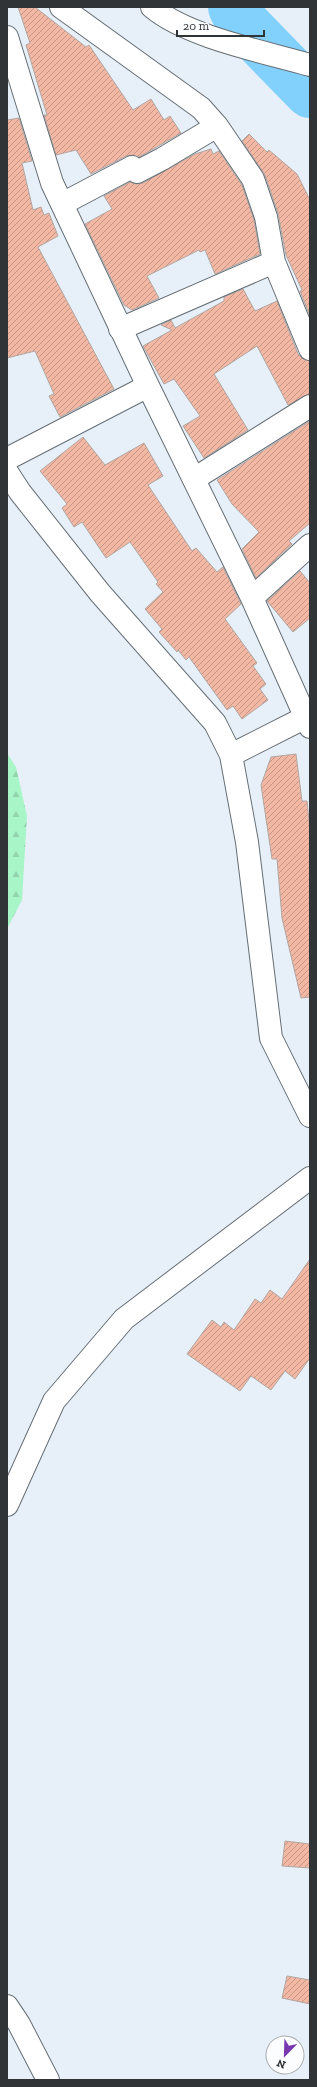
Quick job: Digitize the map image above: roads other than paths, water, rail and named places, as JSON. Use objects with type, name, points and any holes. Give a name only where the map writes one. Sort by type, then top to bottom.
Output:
[{"type":"street","points":[[61,7],[201,108],[217,126],[253,179],[266,217],[274,262],[310,349]]},
{"type":"street","points":[[152,7],[180,24],[215,38],[310,65]]},
{"type":"street","points":[[7,37],[52,183],[120,329],[306,710],[231,755]]},
{"type":"street","points":[[62,204],[132,167],[137,172],[217,126]]},
{"type":"street","points":[[120,329],[274,262]]},
{"type":"street","points":[[7,459],[148,386]]},
{"type":"street","points":[[194,479],[310,406]]},
{"type":"street","points":[[7,472],[20,492],[100,593],[215,723],[231,755],[247,842],[271,1038],[310,1116]]},
{"type":"street","points":[[252,598],[310,544]]},
{"type":"street","points":[[7,1505],[54,1401],[124,1319],[310,1178]]},
{"type":"street","points":[[7,2006],[19,2024],[48,2080]]},
{"type":"waterway","points":[[234,7],[241,21],[310,92]]}]
